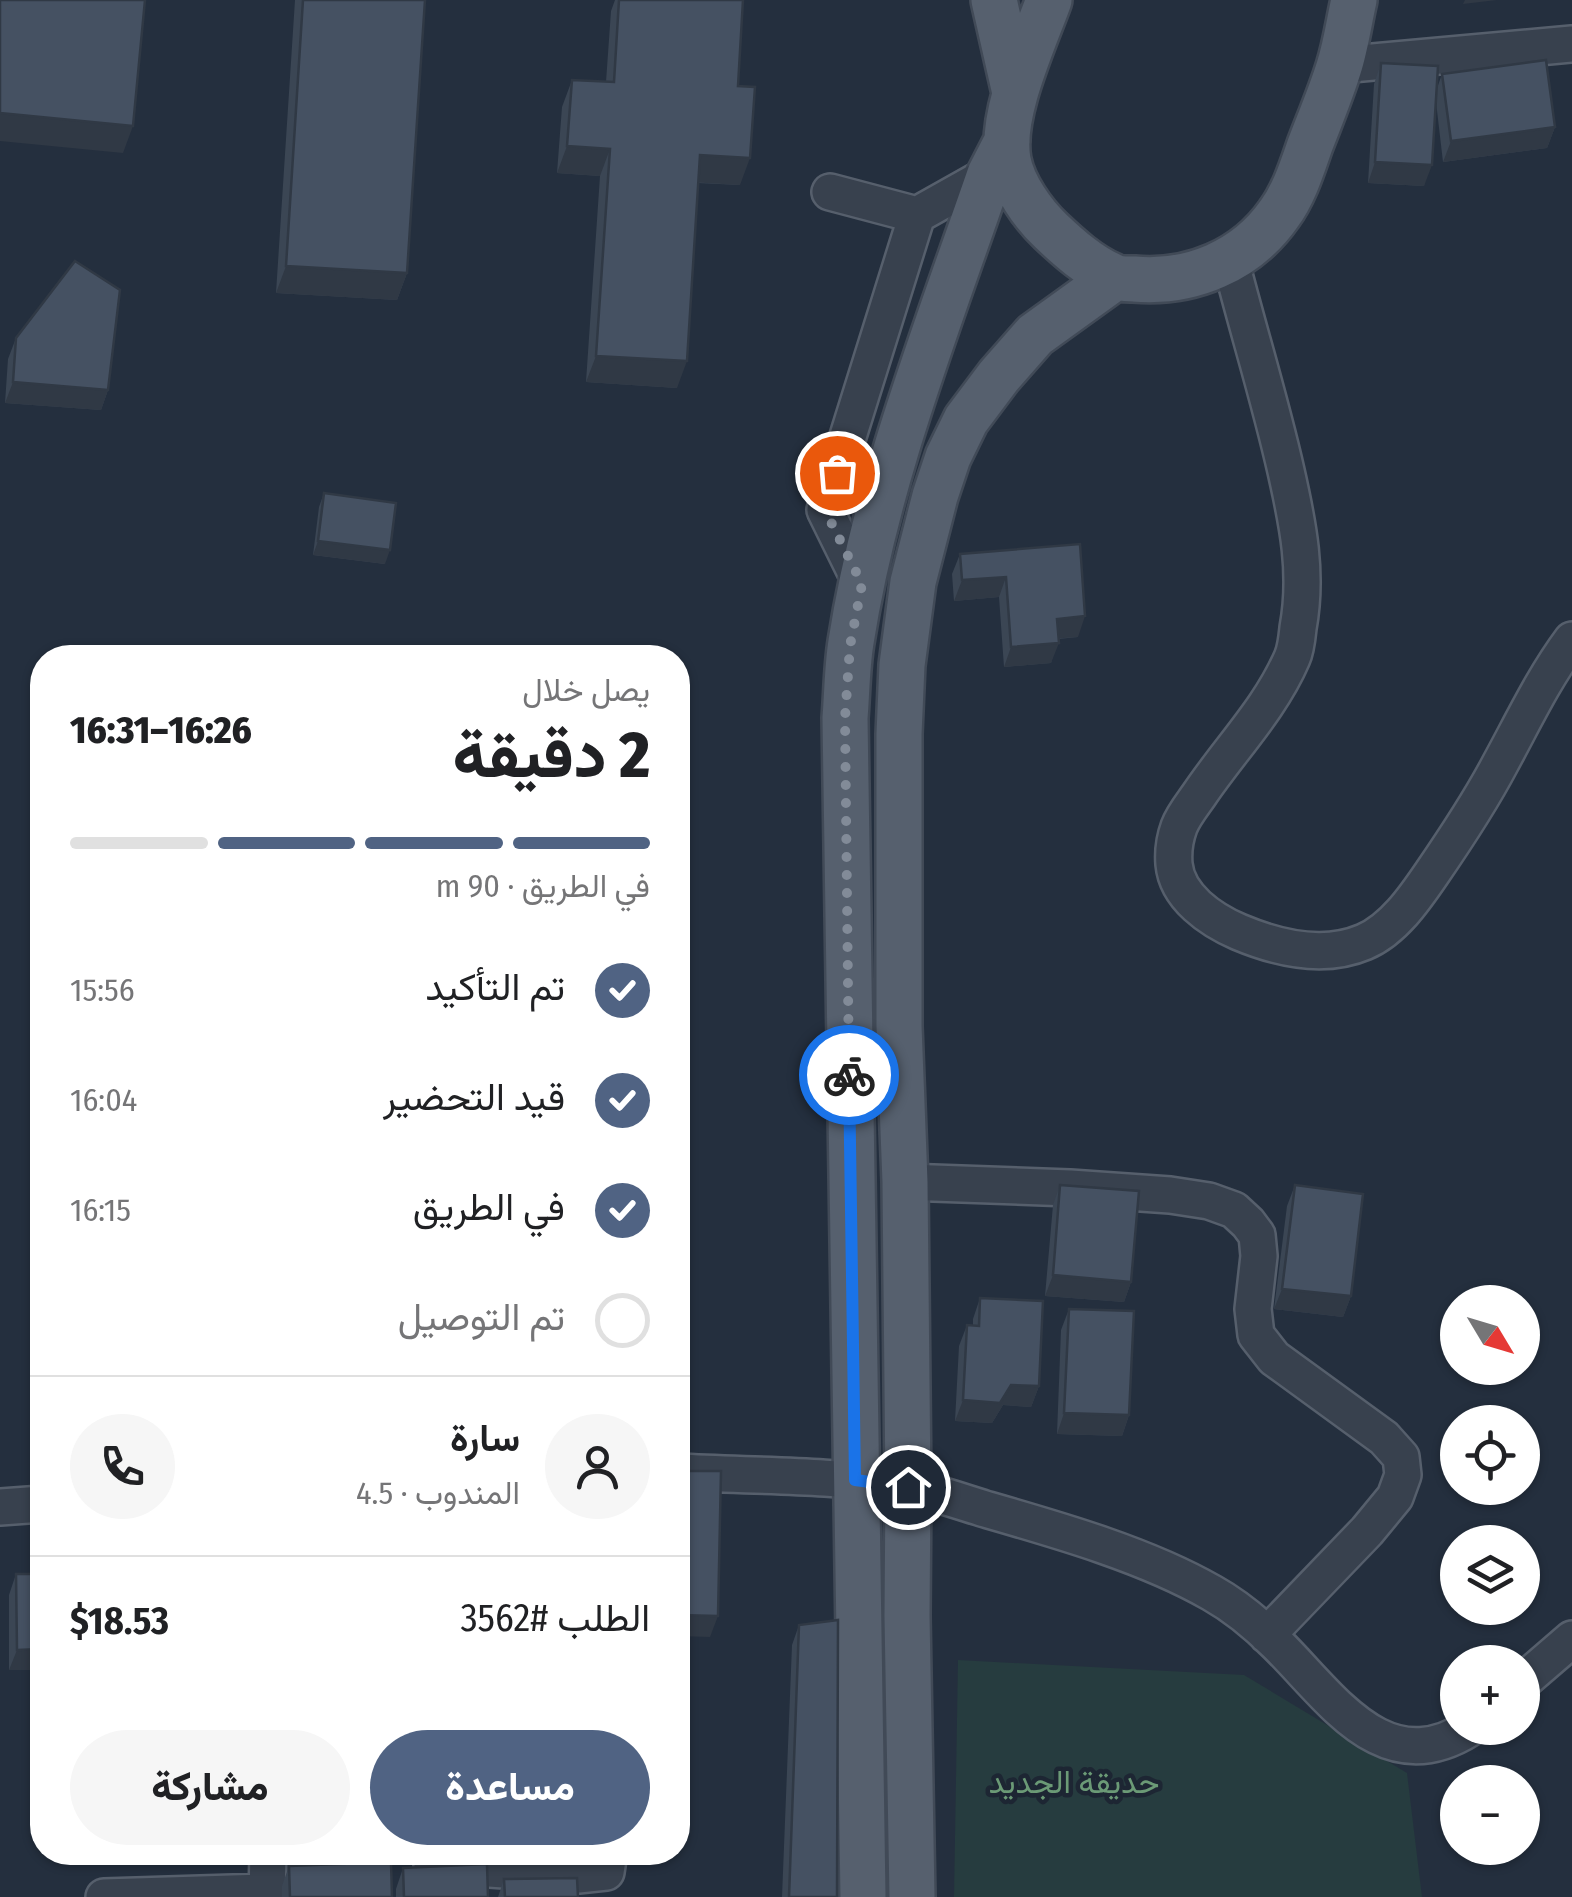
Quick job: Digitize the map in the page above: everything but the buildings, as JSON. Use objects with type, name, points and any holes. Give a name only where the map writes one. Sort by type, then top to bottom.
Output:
[{"type":"main road","points":[[994,0],[1015,94]]},
{"type":"main road","points":[[863,1897],[845,718],[850,646],[900,436],[1049,0]]},
{"type":"main road","points":[[998,158],[1009,164],[1023,195],[1044,224],[1074,252],[1114,278],[1148,281],[1212,269],[1261,236],[1280,213],[1298,180],[1340,65],[1354,0]]},
{"type":"main road","points":[[912,1897],[899,1026],[902,665],[914,582],[944,470],[966,420],[1035,335],[1114,278]]},
{"type":"street","points":[[1340,65],[1572,44]]},
{"type":"street","points":[[862,584],[825,510],[917,215],[998,158]]},
{"type":"street","points":[[830,192],[917,215]]},
{"type":"street","points":[[1230,259],[1277,431],[1299,530],[1304,599],[1294,656],[1262,711],[1180,824],[1174,866],[1189,898],[1224,926],[1295,949],[1341,950],[1368,941],[1415,898],[1498,768],[1555,663],[1572,640]]},
{"type":"street","points":[[904,1182],[1170,1196],[1209,1201],[1234,1210],[1248,1222],[1257,1235],[1259,1256],[1252,1309],[1256,1335],[1274,1358],[1384,1438],[1401,1457],[1403,1475],[1395,1497],[1368,1530],[1268,1635]]},
{"type":"street","points":[[690,1473],[855,1480],[908,1487],[1059,1530],[1212,1592],[1246,1614],[1346,1715],[1370,1732],[1398,1744],[1424,1747],[1440,1743]]},
{"type":"street","points":[[0,1507],[30,1505]]},
{"type":"street","points":[[1540,1667],[1572,1639]]},
{"type":"street","points":[[104,1897],[267,1894],[268,1865]]},
{"type":"street","points":[[432,1865],[607,1874]]},
{"type":"green space","name":"حديقة الجديد","points":[[958,1660],[1244,1675],[1407,1773],[1422,1897],[954,1897]]},
{"type":"way so far","points":[[837,473],[825,510],[862,584],[850,646],[845,718],[849,1075]]},
{"type":"route","points":[[849,1075],[855,1480],[908,1487]]}]
